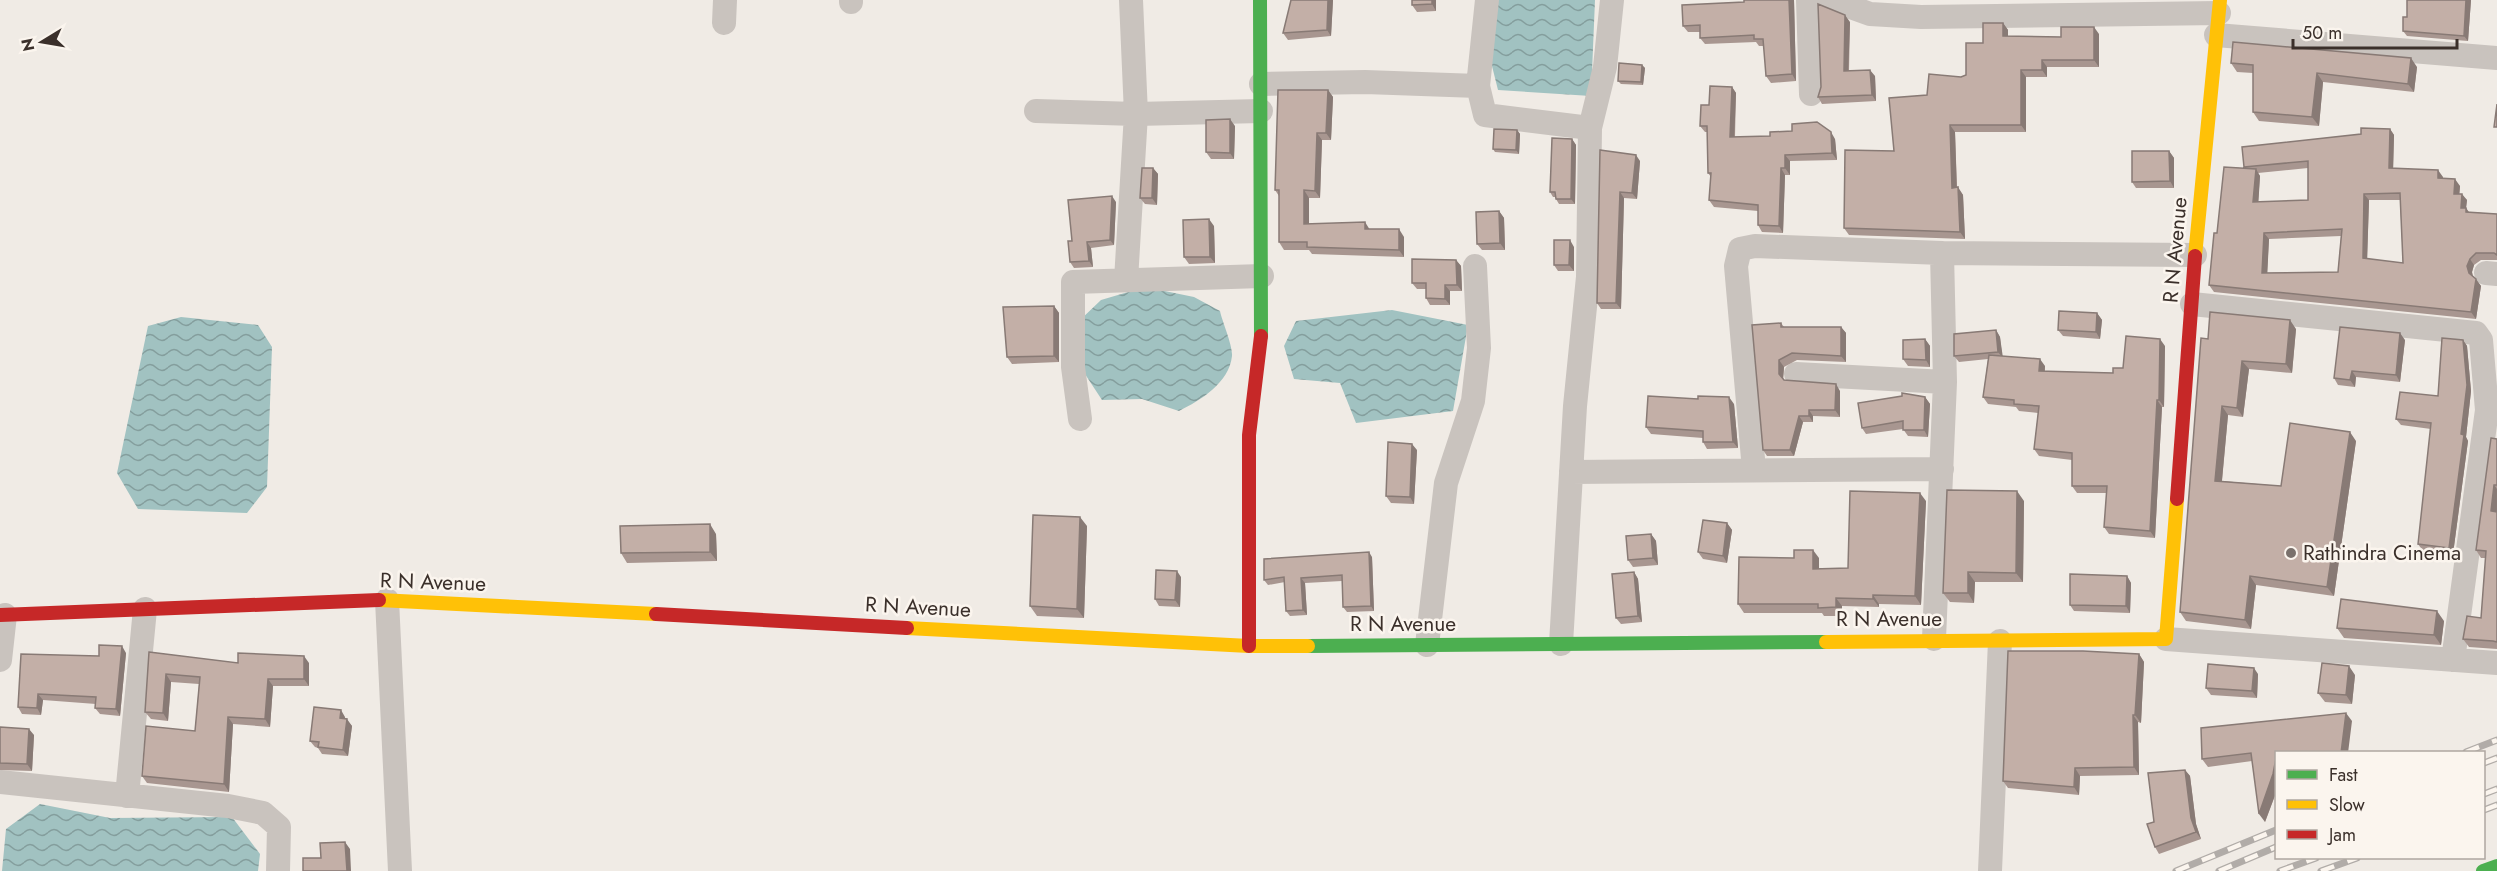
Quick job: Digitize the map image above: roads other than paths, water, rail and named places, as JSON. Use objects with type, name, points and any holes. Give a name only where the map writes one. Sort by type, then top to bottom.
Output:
[{"type":"main road","points":[[1249,646],[1249,435],[1262,328],[1260,0]]},
{"type":"main road","name":"R N Avenue","points":[[2,615],[387,600],[1249,646],[2166,639],[2195,255],[2218,16]]},
{"type":"main road","points":[[2483,871],[2497,866]]},
{"type":"street","points":[[1126,280],[1136,114],[1131,0]]},
{"type":"street","points":[[1487,0],[1478,86],[1485,115],[1590,128]]},
{"type":"street","points":[[1561,644],[1571,472],[1588,277],[1590,128],[1605,67],[1612,0]]},
{"type":"street","points":[[1808,0],[1811,94]]},
{"type":"street","points":[[1831,0],[1870,14],[1921,18],[2218,16],[2497,58]]},
{"type":"street","points":[[1261,84],[1365,82],[1478,86]]},
{"type":"street","points":[[1036,111],[1136,114],[1261,111]]},
{"type":"street","points":[[1754,470],[1736,266],[1740,249],[1755,246],[1942,253],[2195,255]]},
{"type":"street","points":[[1934,639],[1945,382],[1942,253]]},
{"type":"street","points":[[1427,645],[1446,483],[1473,401],[1479,348],[1475,266]]},
{"type":"street","points":[[1080,419],[1073,367],[1073,282],[1262,276]]},
{"type":"street","points":[[2192,304],[2476,333],[2481,340],[2492,411],[2453,660]]},
{"type":"street","points":[[1796,374],[1945,382]]},
{"type":"street","points":[[1571,472],[1942,469]]},
{"type":"street","points":[[387,600],[400,871]]},
{"type":"street","points":[[127,796],[145,609]]},
{"type":"street","points":[[0,660],[2,615]]},
{"type":"street","points":[[2166,639],[2497,663]]},
{"type":"street","points":[[1990,871],[2000,641]]},
{"type":"street","points":[[0,782],[228,806],[263,813],[279,827],[278,871]]},
{"type":"water","points":[[1485,0],[1595,0],[1591,96],[1498,90],[1480,18]]},
{"type":"water","points":[[1145,287],[1194,297],[1220,311],[1229,340],[1232,356],[1226,374],[1213,390],[1179,411],[1142,399],[1102,400],[1081,368],[1078,322],[1101,300]]},
{"type":"water","points":[[1392,310],[1468,325],[1453,411],[1356,423],[1340,383],[1294,379],[1284,346],[1296,321]]},
{"type":"water","points":[[181,317],[258,325],[272,347],[267,487],[247,513],[138,509],[117,473],[148,326]]},
{"type":"water","points":[[40,804],[110,818],[232,817],[260,854],[258,871],[2,871],[6,829]]},
{"type":"railway","points":[[2469,751],[2497,740]]},
{"type":"railway","points":[[2485,763],[2497,758]]},
{"type":"railway","points":[[2485,794],[2497,789]]},
{"type":"railway","points":[[2485,810],[2497,805]]},
{"type":"railway","points":[[2176,871],[2275,830]]},
{"type":"railway","points":[[2219,871],[2275,847]]},
{"type":"railway","points":[[2280,871],[2313,859]]},
{"type":"railway","points":[[2321,871],[2354,859]]},
{"type":"place","name":"Rathindra Cinema","points":[[2291,553]]}]
